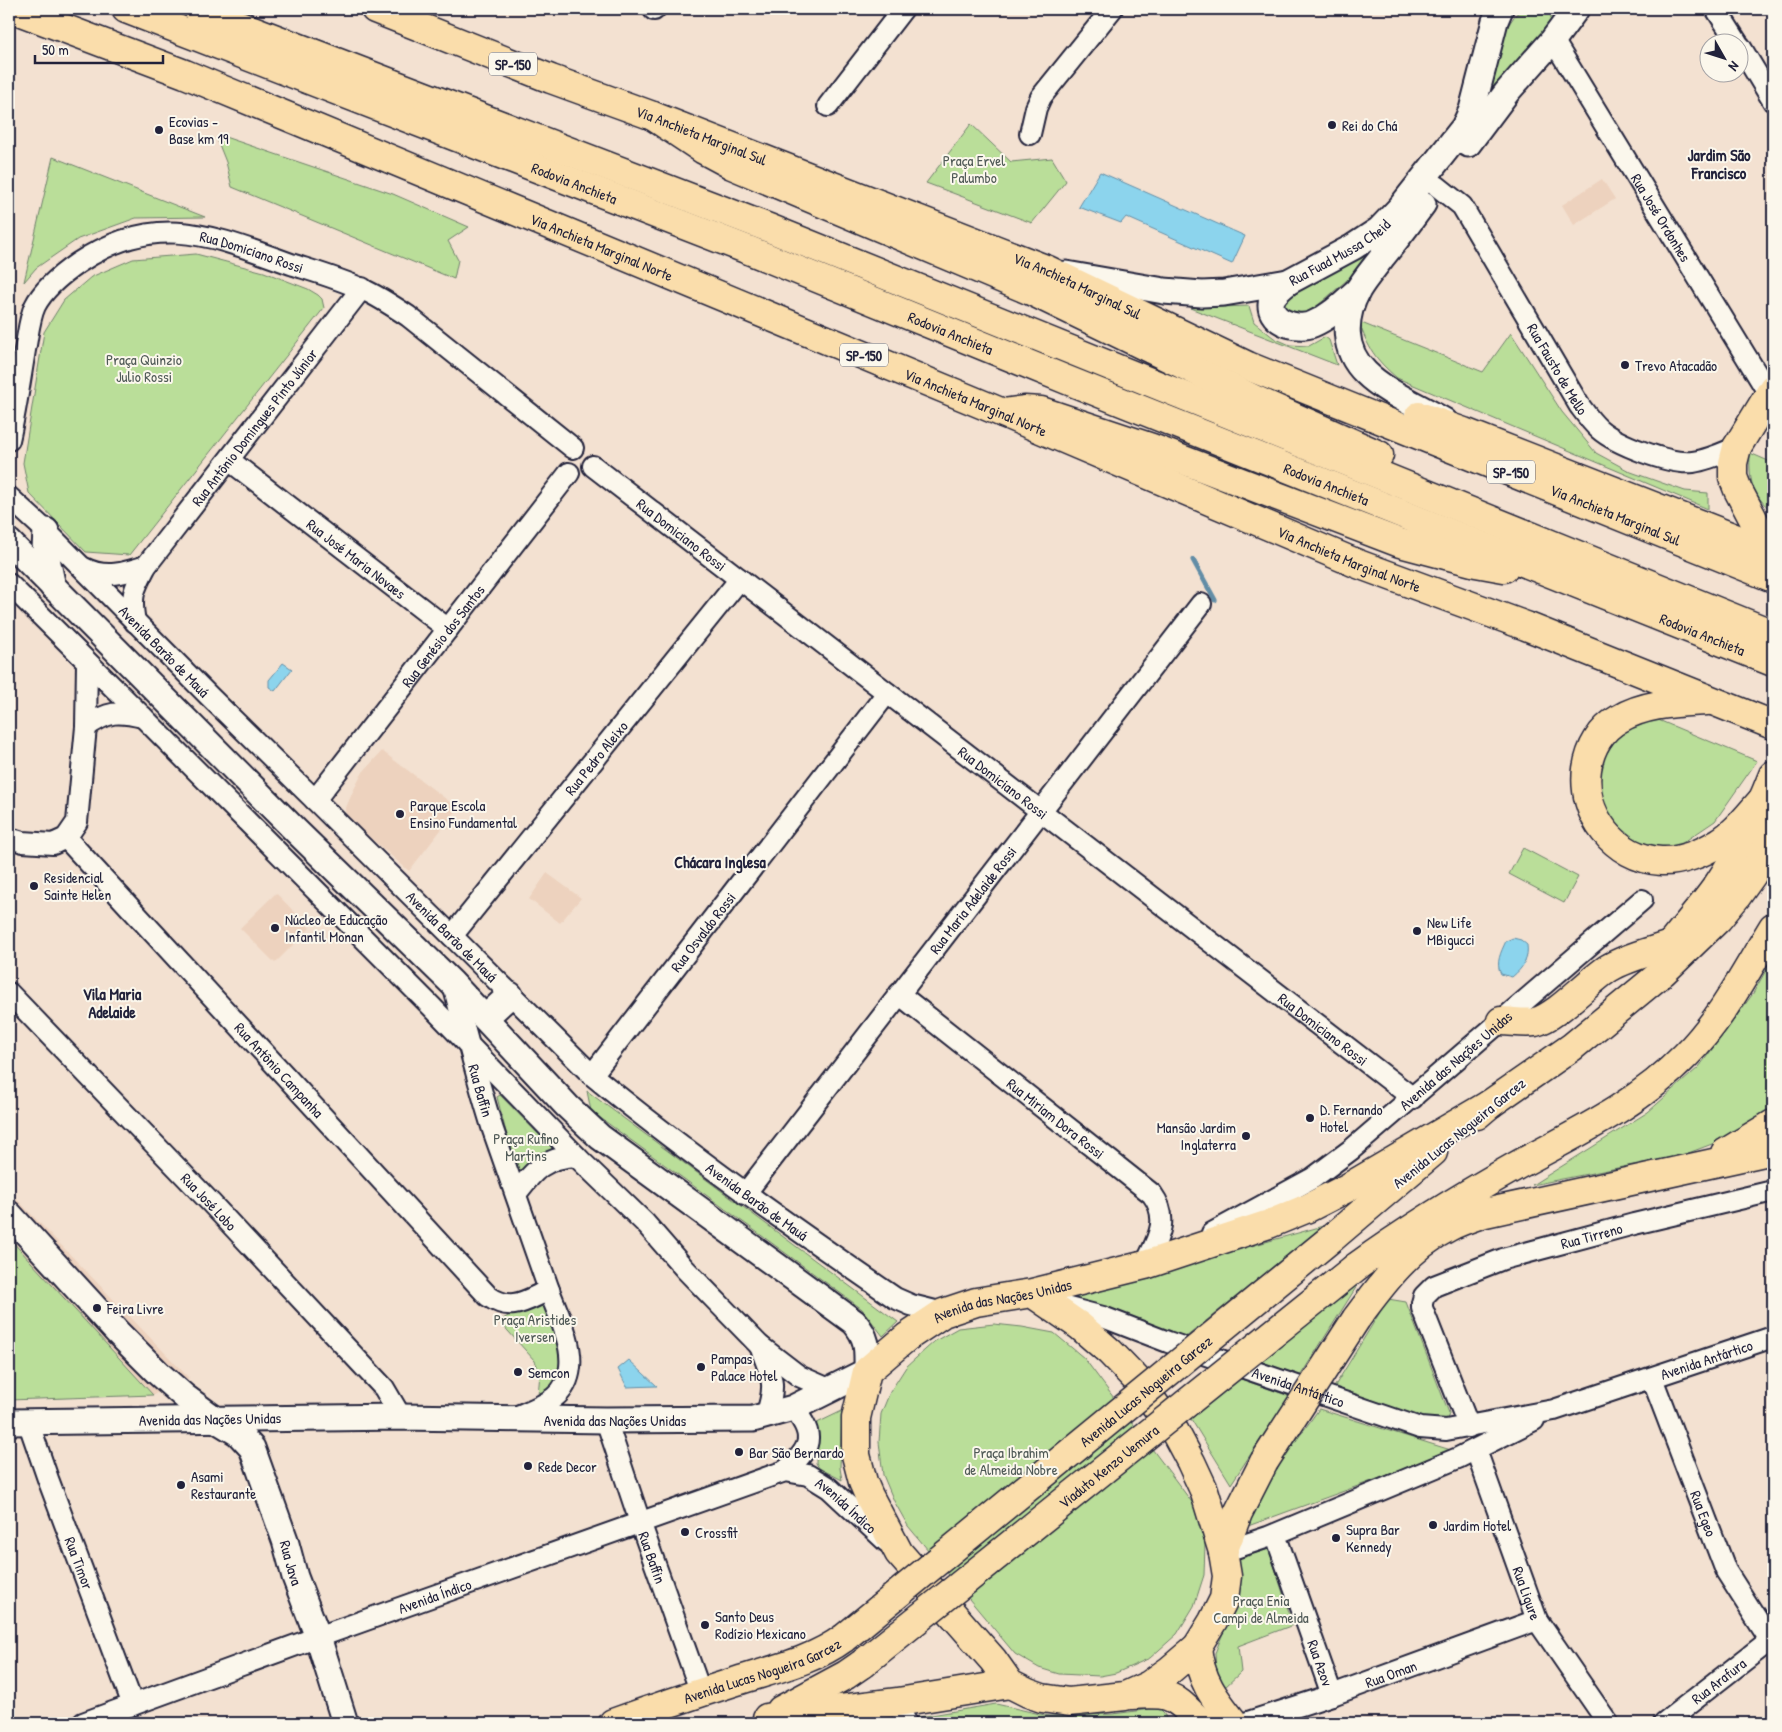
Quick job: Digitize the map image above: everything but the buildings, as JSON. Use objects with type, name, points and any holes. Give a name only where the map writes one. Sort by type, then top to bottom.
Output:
[{"type":"main road","name":"Via Anchieta Marginal Norte","points":[[13,9],[185,74],[1003,412],[1358,564],[1526,626],[1773,725]]},
{"type":"main road","name":"Rodovia Anchieta","points":[[126,9],[751,251],[1773,662]]},
{"type":"main road","name":"Rodovia Anchieta","points":[[198,9],[769,228],[1773,634]]},
{"type":"main road","name":"Via Anchieta Marginal Sul","points":[[375,9],[551,79],[653,116],[1048,270],[1248,366],[1773,561]]},
{"type":"main road","points":[[653,116],[704,150],[732,165],[1031,291],[1256,400],[1474,499],[1584,557]]},
{"type":"main road","points":[[1248,366],[1269,365],[1285,368],[1464,432],[1773,561]]},
{"type":"main road","points":[[1771,391],[1737,447],[1733,463],[1733,477],[1773,561]]},
{"type":"main road","points":[[1003,412],[1041,411],[1100,430],[1152,448],[1400,544],[1495,567],[1546,571]]},
{"type":"main road","points":[[1716,701],[1668,704],[1645,708],[1617,720],[1606,729],[1598,738],[1588,761],[1586,789],[1592,813],[1614,842],[1638,856],[1662,861],[1692,856],[1719,843],[1739,826],[1770,784]]},
{"type":"main road","name":"Avenida Lucas Nogueira Garcez","points":[[1572,1047],[1670,945],[1716,887],[1733,860],[1770,784]]},
{"type":"main road","name":"Avenida Lucas Nogueira Garcez","points":[[613,1723],[701,1692],[812,1658],[831,1648],[1333,1237],[1490,1104],[1572,1047],[1663,972],[1718,919],[1752,875],[1773,836]]},
{"type":"main road","name":"Viaduto Kenzo Uemura","points":[[758,1720],[827,1686],[862,1664],[1356,1267],[1425,1220],[1597,1122],[1653,1085],[1686,1056],[1712,1024],[1773,927]]},
{"type":"main road","points":[[1501,1021],[1530,1023],[1541,1020],[1608,969],[1624,961],[1670,945]]},
{"type":"main road","name":"Avenida das Nações Unidas","points":[[867,1371],[907,1337],[943,1313],[976,1302],[1040,1298],[1183,1253],[1269,1224],[1308,1208],[1347,1188],[1490,1104]]},
{"type":"main road","points":[[1702,1166],[1744,1143],[1773,1124]]},
{"type":"main road","points":[[1223,1552],[1238,1513],[1264,1462],[1356,1319],[1381,1286],[1413,1251],[1436,1234],[1454,1224],[1485,1213],[1773,1150]]},
{"type":"main road","points":[[1040,1298],[1080,1326],[1110,1352],[1137,1380],[1175,1432],[1204,1490],[1223,1552],[1227,1576],[1224,1599],[1197,1647],[1149,1685],[1125,1696]]},
{"type":"main road","points":[[867,1371],[856,1418],[856,1455],[869,1496],[899,1553],[993,1660],[1010,1684],[1042,1698],[1069,1702],[1156,1693],[1167,1695],[1178,1701],[1201,1723]]},
{"type":"main road","points":[[1197,1647],[1198,1661],[1207,1688],[1234,1723]]},
{"type":"main road","points":[[758,1720],[902,1713],[1010,1684]]},
{"type":"street","points":[[828,106],[903,9]]},
{"type":"street","points":[[1030,134],[1036,108],[1041,97],[1112,9]]},
{"type":"street","name":"Rua Fuad Mussa Cheid","points":[[1048,270],[1164,291],[1202,294],[1252,289],[1288,282],[1353,247],[1379,230],[1400,208],[1464,127],[1472,110],[1494,21],[1500,9]]},
{"type":"street","points":[[1716,9],[1731,32]]},
{"type":"street","name":"Rua Fuad Mussa Cheid","points":[[1464,432],[1387,388],[1367,374],[1354,359],[1348,346],[1346,332],[1348,315],[1359,289],[1507,92],[1564,20]]},
{"type":"street","name":"Rua José Ordonhes","points":[[1564,20],[1771,391]]},
{"type":"street","points":[[1750,63],[1773,101]]},
{"type":"street","name":"Rua Fausto de Mello","points":[[1437,186],[1462,206],[1579,405],[1600,430],[1627,445],[1669,460],[1684,463],[1705,460],[1737,447]]},
{"type":"street","name":"Rua Domiciano Rossi","points":[[9,440],[29,329],[35,306],[46,290],[65,272],[85,258],[124,238],[175,232],[201,234],[228,241],[362,288],[386,301],[408,316],[573,448]]},
{"type":"street","points":[[1288,282],[1276,292],[1272,299],[1272,306],[1274,313],[1280,320],[1287,325],[1297,327],[1313,324],[1329,314],[1359,289]]},
{"type":"street","name":"Rua Antônio Domingues Pinto Júnior","points":[[135,622],[132,605],[134,590],[146,566],[362,288]]},
{"type":"street","points":[[573,448],[586,448],[591,453],[593,466],[586,475],[580,476],[569,473],[565,468],[565,457],[573,448]]},
{"type":"street","name":"Rua José Maria Novaes","points":[[229,460],[448,629]]},
{"type":"street","name":"Rua Domiciano Rossi","points":[[593,466],[1413,1098]]},
{"type":"street","name":"Rua Genésio dos Santos","points":[[315,800],[569,473]]},
{"type":"street","name":"Rua José Maria Novaes","points":[[216,477],[229,476],[265,487]]},
{"type":"street","name":"Avenida Barão de Mauá","points":[[9,497],[46,531],[208,696],[592,1075],[745,1194],[896,1298],[911,1305],[943,1313]]},
{"type":"street","points":[[46,531],[45,549],[54,588]]},
{"type":"street","points":[[9,542],[295,830],[453,984],[567,1106],[600,1136],[854,1322],[865,1336],[867,1371]]},
{"type":"street","points":[[82,567],[93,573],[108,575],[123,573],[146,566]]},
{"type":"street","name":"Rua Pedro Aleixo","points":[[452,936],[740,579]]},
{"type":"street","points":[[9,584],[645,1224],[685,1269],[760,1346],[799,1376],[831,1390]]},
{"type":"street","name":"Rua Maria Adelaide Rossi","points":[[745,1194],[1201,604]]},
{"type":"street","points":[[9,838],[23,842],[47,844],[66,838],[77,822],[86,727],[87,663]]},
{"type":"street","name":"Rua Osvaldo Rossi","points":[[592,1075],[888,693]]},
{"type":"street","points":[[86,727],[99,717],[112,713],[125,713],[143,717]]},
{"type":"street","name":"Rua Antônio Campanha","points":[[66,838],[488,1296],[503,1305],[512,1305],[549,1290]]},
{"type":"street","name":"Avenida das Nações Unidas","points":[[1183,1253],[1202,1239],[1313,1178],[1352,1149],[1642,900]]},
{"type":"street","name":"Rua Baffin","points":[[453,984],[492,1127],[567,1342],[570,1366],[568,1377],[563,1387],[548,1403],[512,1418]]},
{"type":"street","name":"Rua José Lobo","points":[[9,993],[211,1203],[384,1388],[401,1417]]},
{"type":"street","name":"Rua Miriam Dora Rossi","points":[[900,994],[1152,1194],[1162,1211],[1162,1222],[1159,1235],[1145,1265]]},
{"type":"street","points":[[485,1018],[510,995]]},
{"type":"street","points":[[516,1194],[537,1168],[545,1162],[557,1157],[576,1156]]},
{"type":"street","name":"Rua Tirreno","points":[[1469,1426],[1422,1308],[1422,1302],[1428,1291],[1434,1286],[1503,1258],[1773,1191]]},
{"type":"street","name":"Rua Java","points":[[9,1214],[118,1333],[175,1389],[238,1434],[252,1448],[285,1540],[295,1577],[318,1638],[345,1723]]},
{"type":"street","name":"Avenida Antártico","points":[[1040,1298],[1103,1317],[1168,1342],[1420,1428],[1446,1430],[1554,1410],[1773,1337]]},
{"type":"street","points":[[760,1346],[773,1386],[766,1416]]},
{"type":"street","name":"Avenida das Nações Unidas","points":[[16,1423],[401,1417],[606,1420],[753,1419],[793,1408],[867,1371]]},
{"type":"street","name":"Rua Egeo","points":[[1652,1378],[1726,1571],[1772,1639]]},
{"type":"street","name":"Avenida Índico","points":[[83,1723],[785,1471],[803,1453],[809,1441],[805,1424],[793,1408]]},
{"type":"street","name":"Avenida Antártico","points":[[1223,1552],[1268,1537],[1476,1450],[1554,1410]]},
{"type":"street","name":"Rua Baffin","points":[[606,1420],[640,1522],[701,1692]]},
{"type":"street","name":"Rua Timor","points":[[16,1423],[48,1479],[133,1705]]},
{"type":"street","name":"Rua Ligure","points":[[1476,1450],[1536,1620],[1608,1723]]},
{"type":"street","name":"Avenida Índico","points":[[785,1471],[808,1475],[829,1488],[899,1553]]},
{"type":"street","name":"Rua Azov","points":[[1280,1545],[1332,1696]]},
{"type":"street","name":"Rua Oman","points":[[1245,1723],[1332,1696],[1536,1620]]},
{"type":"street","name":"Rua Arafura","points":[[1664,1723],[1772,1639]]},
{"type":"shaded area","points":[[1602,179],[1615,199],[1574,225],[1562,205]]},
{"type":"shaded area","name":"Parque Escola Ensino Fundamental","points":[[382,751],[458,808],[409,871],[347,818],[345,810],[363,772]]},
{"type":"shaded area","points":[[547,873],[581,898],[560,923],[529,899]]},
{"type":"shaded area","name":"Núcleo de Educação Infantil Monan","points":[[276,893],[310,928],[275,963],[240,928]]},
{"type":"shaded area","name":"Feira Livre","points":[[9,1191],[189,1378],[153,1395],[9,1238]]},
{"type":"green space","points":[[1522,9],[1551,9],[1551,23],[1488,97],[1503,37],[1514,17]]},
{"type":"green space","name":"Praça Ervel Palumbo","points":[[971,124],[1011,162],[1052,158],[1066,181],[1032,223],[926,183]]},
{"type":"green space","points":[[222,136],[393,194],[469,227],[448,241],[458,260],[454,279],[232,187],[226,162],[218,142]]},
{"type":"green space","points":[[53,157],[205,217],[136,218],[78,239],[36,268],[24,282]]},
{"type":"green space","points":[[1395,227],[1364,265],[1302,317],[1281,309],[1283,290]]},
{"type":"green space","name":"Praça Quinzio Julio Rossi","points":[[196,254],[264,272],[308,289],[322,299],[324,308],[129,555],[86,552],[29,493],[23,463],[44,332],[64,300],[91,277],[133,259]]},
{"type":"green space","points":[[1249,306],[1254,322],[1274,338],[1290,345],[1309,346],[1325,337],[1329,340],[1337,365],[1190,308]]},
{"type":"green space","points":[[1359,322],[1483,372],[1511,333],[1562,412],[1596,453],[1631,472],[1685,491],[1708,493],[1708,509],[1397,378],[1373,353]]},
{"type":"green space","points":[[1750,453],[1773,463],[1773,512],[1760,499],[1753,486],[1750,471]]},
{"type":"green space","points":[[1656,719],[1757,761],[1715,821],[1672,850],[1650,851],[1618,831],[1599,804],[1597,769],[1624,726]]},
{"type":"green space","points":[[1523,848],[1578,877],[1564,903],[1509,874]]},
{"type":"green space","points":[[1773,958],[1773,1105],[1770,1109],[1728,1138],[1683,1155],[1532,1185],[1648,1112],[1699,1067],[1752,995]]},
{"type":"green space","points":[[587,1091],[898,1322],[883,1336],[862,1309],[591,1111]]},
{"type":"green space","name":"Praça Rufino Martins","points":[[500,1095],[552,1148],[518,1179],[497,1097]]},
{"type":"green space","points":[[1323,1226],[1185,1338],[1065,1298]]},
{"type":"green space","points":[[9,1238],[153,1395],[9,1400]]},
{"type":"green space","points":[[1362,1278],[1299,1378],[1260,1361]]},
{"type":"green space","name":"Praça Aristides Iversen","points":[[548,1295],[566,1364],[557,1389],[538,1396],[540,1373],[535,1361],[499,1321]]},
{"type":"green space","points":[[1388,1299],[1406,1302],[1449,1413],[1448,1417],[1441,1423],[1333,1389]]},
{"type":"green space","name":"Praça Ibrahim de Almeida Nobre","points":[[994,1324],[1054,1333],[1084,1358],[1194,1505],[1205,1544],[1204,1575],[1194,1606],[1177,1634],[1150,1658],[1116,1673],[1100,1676],[1059,1674],[1039,1668],[1015,1654],[908,1526],[894,1501],[883,1475],[879,1442],[881,1414],[890,1392],[906,1367],[935,1341],[958,1328]]},
{"type":"green space","points":[[1241,1379],[1289,1396],[1231,1484],[1191,1419]]},
{"type":"green space","points":[[1319,1409],[1454,1451],[1248,1526],[1262,1488]]},
{"type":"green space","points":[[842,1411],[840,1468],[842,1480],[819,1468],[816,1463],[817,1433],[813,1425]]},
{"type":"green space","name":"Praça Enia Campi de Almeida","points":[[1269,1549],[1293,1625],[1238,1646],[1241,1672],[1223,1689],[1216,1672],[1215,1653],[1236,1601],[1240,1558]]},
{"type":"green space","points":[[996,1704],[1049,1716],[1113,1714],[1159,1708],[1164,1713],[1168,1723],[915,1723],[914,1718]]},
{"type":"water","points":[[1100,172],[1245,236],[1232,264],[1126,217],[1121,223],[1079,207]]},
{"type":"water","points":[[283,663],[292,669],[275,691],[269,687],[269,680]]},
{"type":"water","points":[[1513,938],[1521,940],[1527,945],[1527,955],[1524,963],[1512,977],[1501,974],[1499,962],[1506,941]]},
{"type":"water","points":[[629,1360],[657,1386],[627,1387],[618,1369]]},
{"type":"waterway","points":[[1193,560],[1215,600]]},
{"type":"place","name":"Rei do Chá","points":[[1332,125]]},
{"type":"place","name":"Ecovias - Base km 19","points":[[159,130]]},
{"type":"place","name":"Trevo Atacadão","points":[[1625,365]]},
{"type":"place","name":"Parque Escola Ensino Fundamental","points":[[400,814]]},
{"type":"place","name":"Residencial Sainte Helen","points":[[34,886]]},
{"type":"place","name":"Núcleo de Educação Infantil Monan","points":[[275,928]]},
{"type":"place","name":"New Life MBigucci","points":[[1417,931]]},
{"type":"place","name":"D. Fernando Hotel","points":[[1310,1118]]},
{"type":"place","name":"Mansão Jardim Inglaterra","points":[[1246,1136]]},
{"type":"place","name":"Feira Livre","points":[[97,1308]]},
{"type":"place","name":"Pampas Palace Hotel","points":[[701,1367]]},
{"type":"place","name":"Semcon","points":[[518,1372]]},
{"type":"place","name":"Bar São Bernardo","points":[[739,1452]]},
{"type":"place","name":"Rede Decor","points":[[528,1466]]},
{"type":"place","name":"Asami Restaurante","points":[[181,1485]]},
{"type":"place","name":"Jardim Hotel","points":[[1433,1525]]},
{"type":"place","name":"Crossfit","points":[[685,1532]]},
{"type":"place","name":"Supra Bar Kennedy","points":[[1336,1538]]},
{"type":"place","name":"Santo Deus Rodízio Mexicano","points":[[705,1625]]},
{"type":"district","name":"Jardim São Francisco","points":[[1719,164]]},
{"type":"district","name":"Chácara Inglesa","points":[[720,862]]},
{"type":"district","name":"Vila Maria Adelaide","points":[[112,1003]]}]
